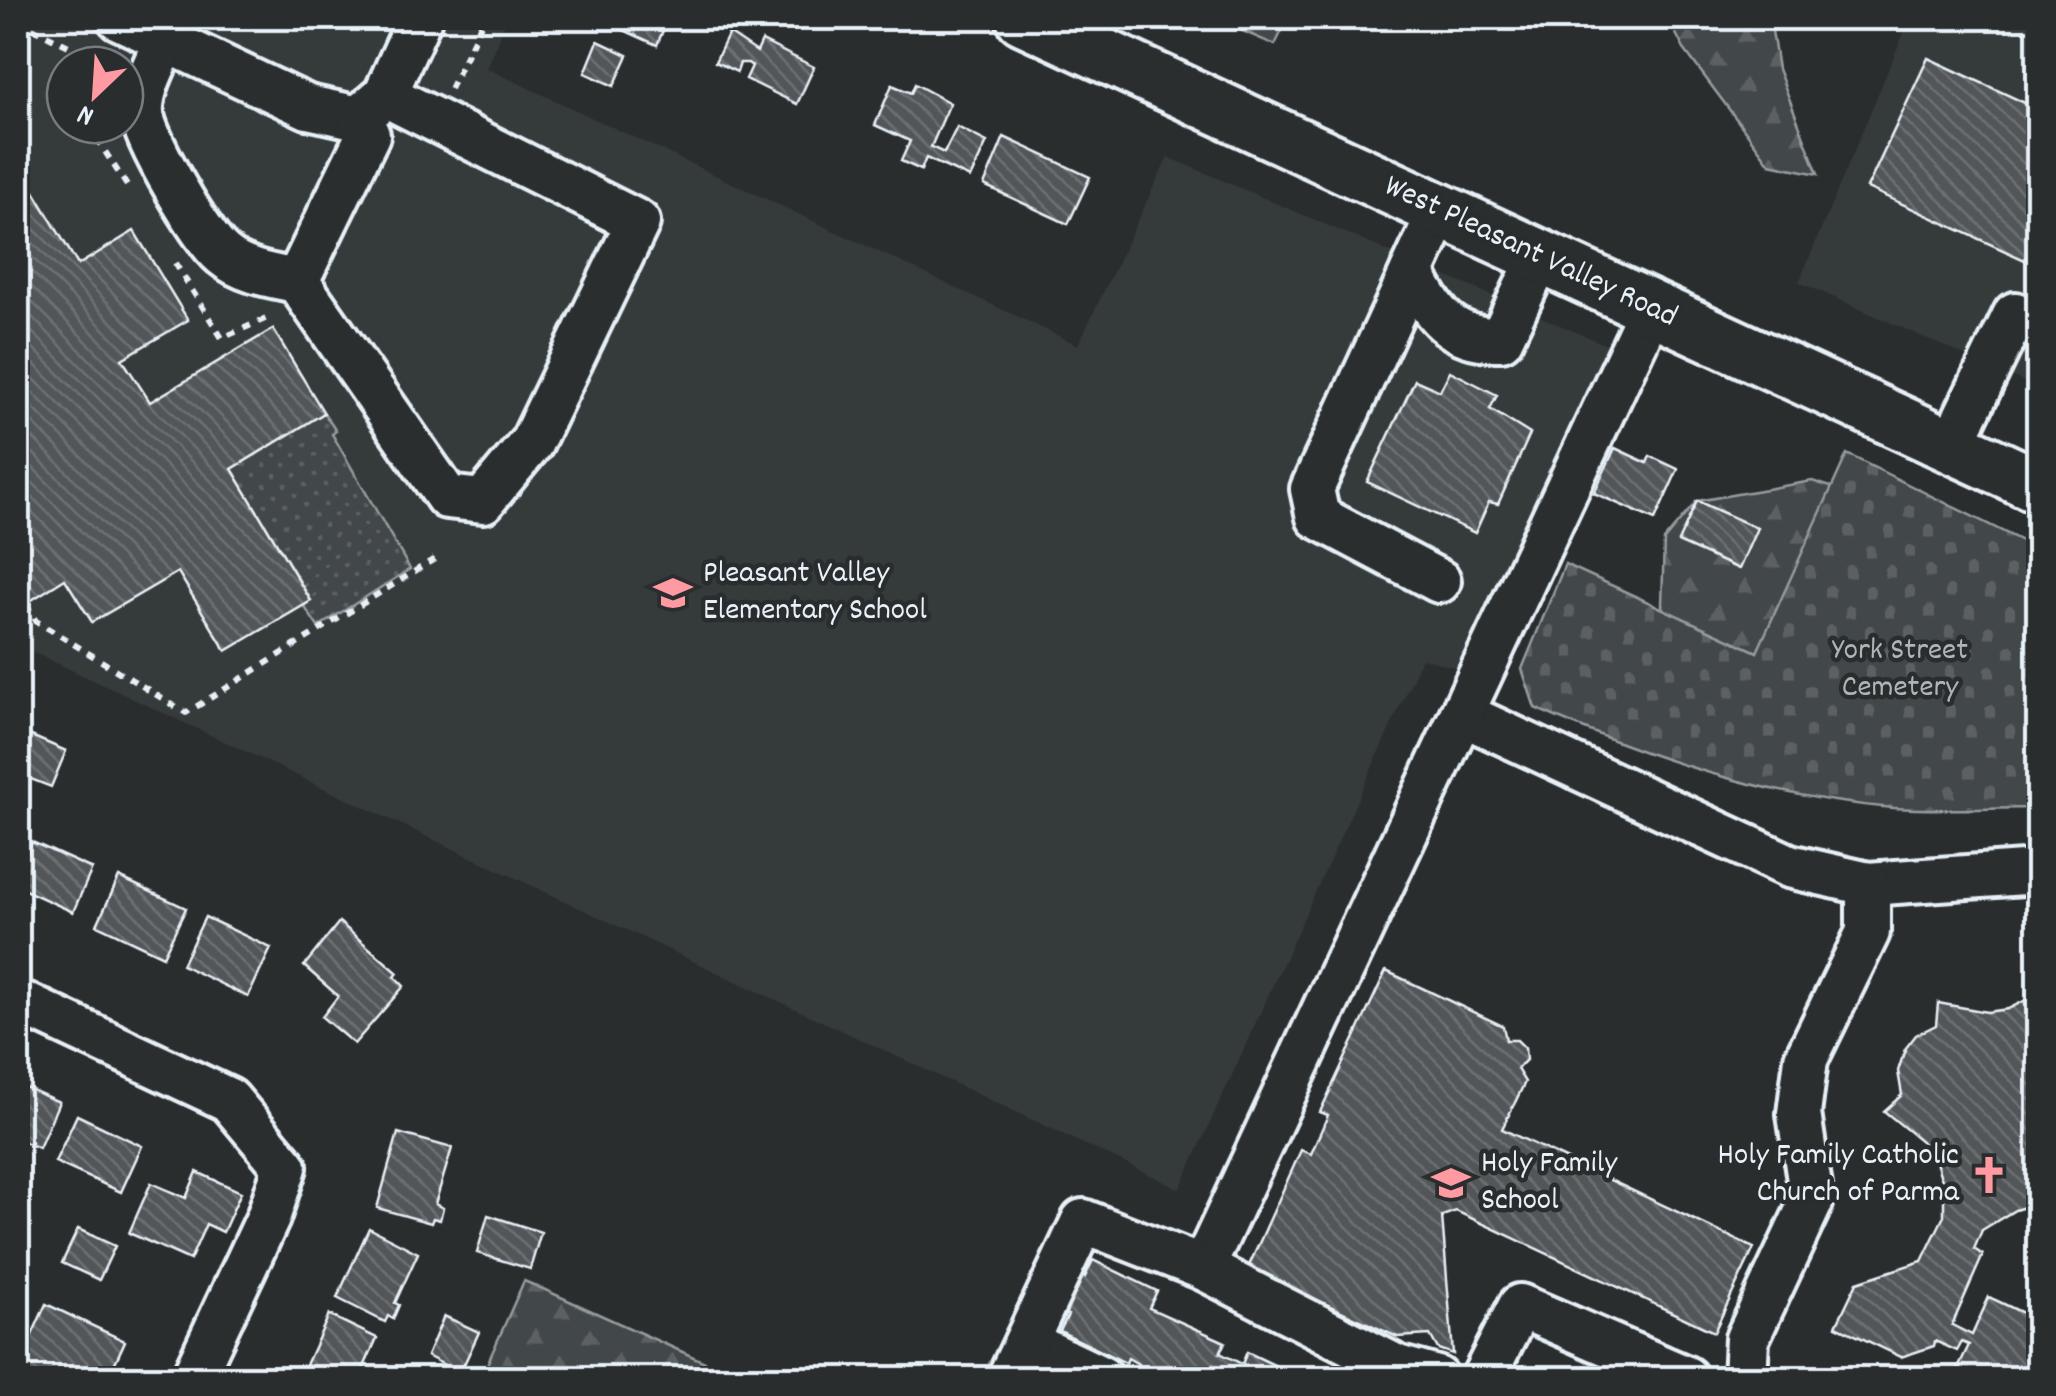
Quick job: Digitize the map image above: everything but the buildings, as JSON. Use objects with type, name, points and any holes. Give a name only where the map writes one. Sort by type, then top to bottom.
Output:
[{"type":"main road","name":"West Pleasant Valley Road","points":[[1023,18],[2038,486]]},
{"type":"street","points":[[119,18],[308,106],[372,106],[638,222],[532,442],[483,501],[447,497],[296,281],[255,272],[223,255],[176,191],[142,114],[147,85],[166,40]]},
{"type":"street","points":[[296,281],[368,135],[372,106],[420,18]]},
{"type":"street","points":[[1439,581],[1318,516],[1312,489],[1440,211]]},
{"type":"street","points":[[1412,272],[1432,314],[1451,330],[1481,340],[1501,339],[1540,257]]},
{"type":"street","points":[[1203,1268],[1652,309]]},
{"type":"street","points":[[1950,448],[2016,314],[2038,324]]},
{"type":"street","points":[[1462,714],[1789,866],[1868,884],[2038,872]]},
{"type":"street","points":[[1745,1378],[1748,1340],[1812,1200],[1799,1114],[1806,1059],[1868,932],[1868,884]]},
{"type":"street","points":[[18,1001],[229,1100],[284,1167],[268,1218],[193,1378]]},
{"type":"street","points":[[1101,1378],[1017,1360],[1083,1221],[1203,1268],[1408,1375]]},
{"type":"street","points":[[1483,1378],[1520,1306],[1686,1378]]},
{"type":"path","points":[[444,101],[484,18]]},
{"type":"path","points":[[18,21],[67,45]]},
{"type":"path","points":[[18,590],[36,621],[186,714],[441,555]]},
{"type":"shaded area","name":"Pleasant Valley Elementary School","points":[[18,18],[507,18],[486,68],[1078,345],[1168,157],[1618,350],[1459,669],[1422,658],[1180,1189],[18,645]]},
{"type":"shaded area","points":[[1910,18],[1968,18],[1977,22],[1980,18],[2038,18],[2038,388],[1799,282]]},
{"type":"green space","points":[[1212,18],[1288,18],[1275,45]]},
{"type":"green space","points":[[1668,18],[1770,18],[1778,69],[1818,174],[1770,164],[1684,49]]},
{"type":"green space","points":[[324,413],[336,431],[332,434],[410,569],[318,627],[304,606],[311,600],[232,469]]},
{"type":"green space","name":"York Street Cemetery","points":[[1847,454],[2038,549],[2038,808],[1893,808],[1800,795],[1665,759],[1535,708],[1522,669],[1565,564],[1757,652]]},
{"type":"green space","points":[[1812,481],[1869,499],[2038,746],[1661,637],[1664,540],[1697,501]]},
{"type":"green space","points":[[524,1281],[543,1289],[740,1378],[481,1378]]},
{"type":"place","name":"Pleasant Valley Elementary School","points":[[673,593]]},
{"type":"place","name":"Holy Family Catholic Church of Parma","points":[[1989,1175]]},
{"type":"place","name":"Holy Family School","points":[[1451,1183]]}]
